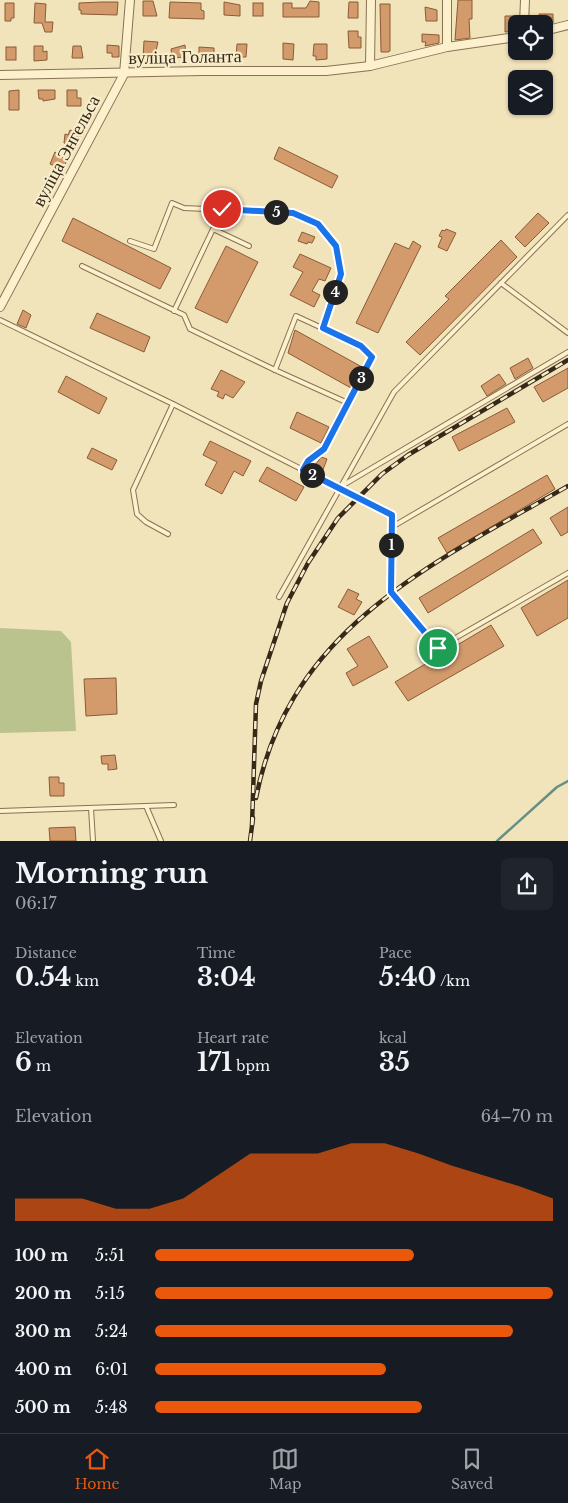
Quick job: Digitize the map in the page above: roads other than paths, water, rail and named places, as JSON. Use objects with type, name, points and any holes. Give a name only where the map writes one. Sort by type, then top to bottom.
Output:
[{"type":"street","name":"вуліца Энгельса","points":[[0,307],[124,74],[130,0]]},
{"type":"street","points":[[370,66],[371,0]]},
{"type":"street","points":[[447,0],[447,47]]},
{"type":"street","points":[[524,15],[525,0]]},
{"type":"street","points":[[553,29],[568,25]]},
{"type":"street","name":"вуліца Голанта","points":[[0,75],[202,71],[326,71],[370,66],[447,47],[508,38]]},
{"type":"lane","points":[[130,240],[154,249],[172,203],[184,208],[293,213],[318,224],[336,246],[341,274],[323,328]]},
{"type":"lane","points":[[278,597],[394,392],[568,215]]},
{"type":"lane","points":[[174,311],[213,229],[249,246]]},
{"type":"lane","points":[[82,266],[184,316],[190,329],[348,403]]},
{"type":"lane","points":[[501,283],[568,332]]},
{"type":"lane","points":[[275,370],[296,316],[361,346],[372,357],[324,449],[308,461],[303,470]]},
{"type":"lane","points":[[0,320],[392,515],[391,592],[438,648],[568,573]]},
{"type":"lane","points":[[338,488],[568,352]]},
{"type":"lane","points":[[168,534],[146,522],[137,514],[132,490],[172,404]]},
{"type":"lane","points":[[392,527],[568,424]]},
{"type":"lane","points":[[0,811],[174,805]]},
{"type":"lane","points":[[146,806],[162,840]]},
{"type":"lane","points":[[91,808],[93,840]]},
{"type":"waterway","points":[[497,841],[557,787],[568,781]]},
{"type":"railway","points":[[252,825],[256,704],[261,681],[287,603],[308,563],[338,518],[382,474],[408,455],[568,360]]},
{"type":"railway","points":[[256,798],[273,739],[300,689],[333,645],[373,608],[418,574],[568,486]]},
{"type":"railway","points":[[250,841],[253,818]]}]
